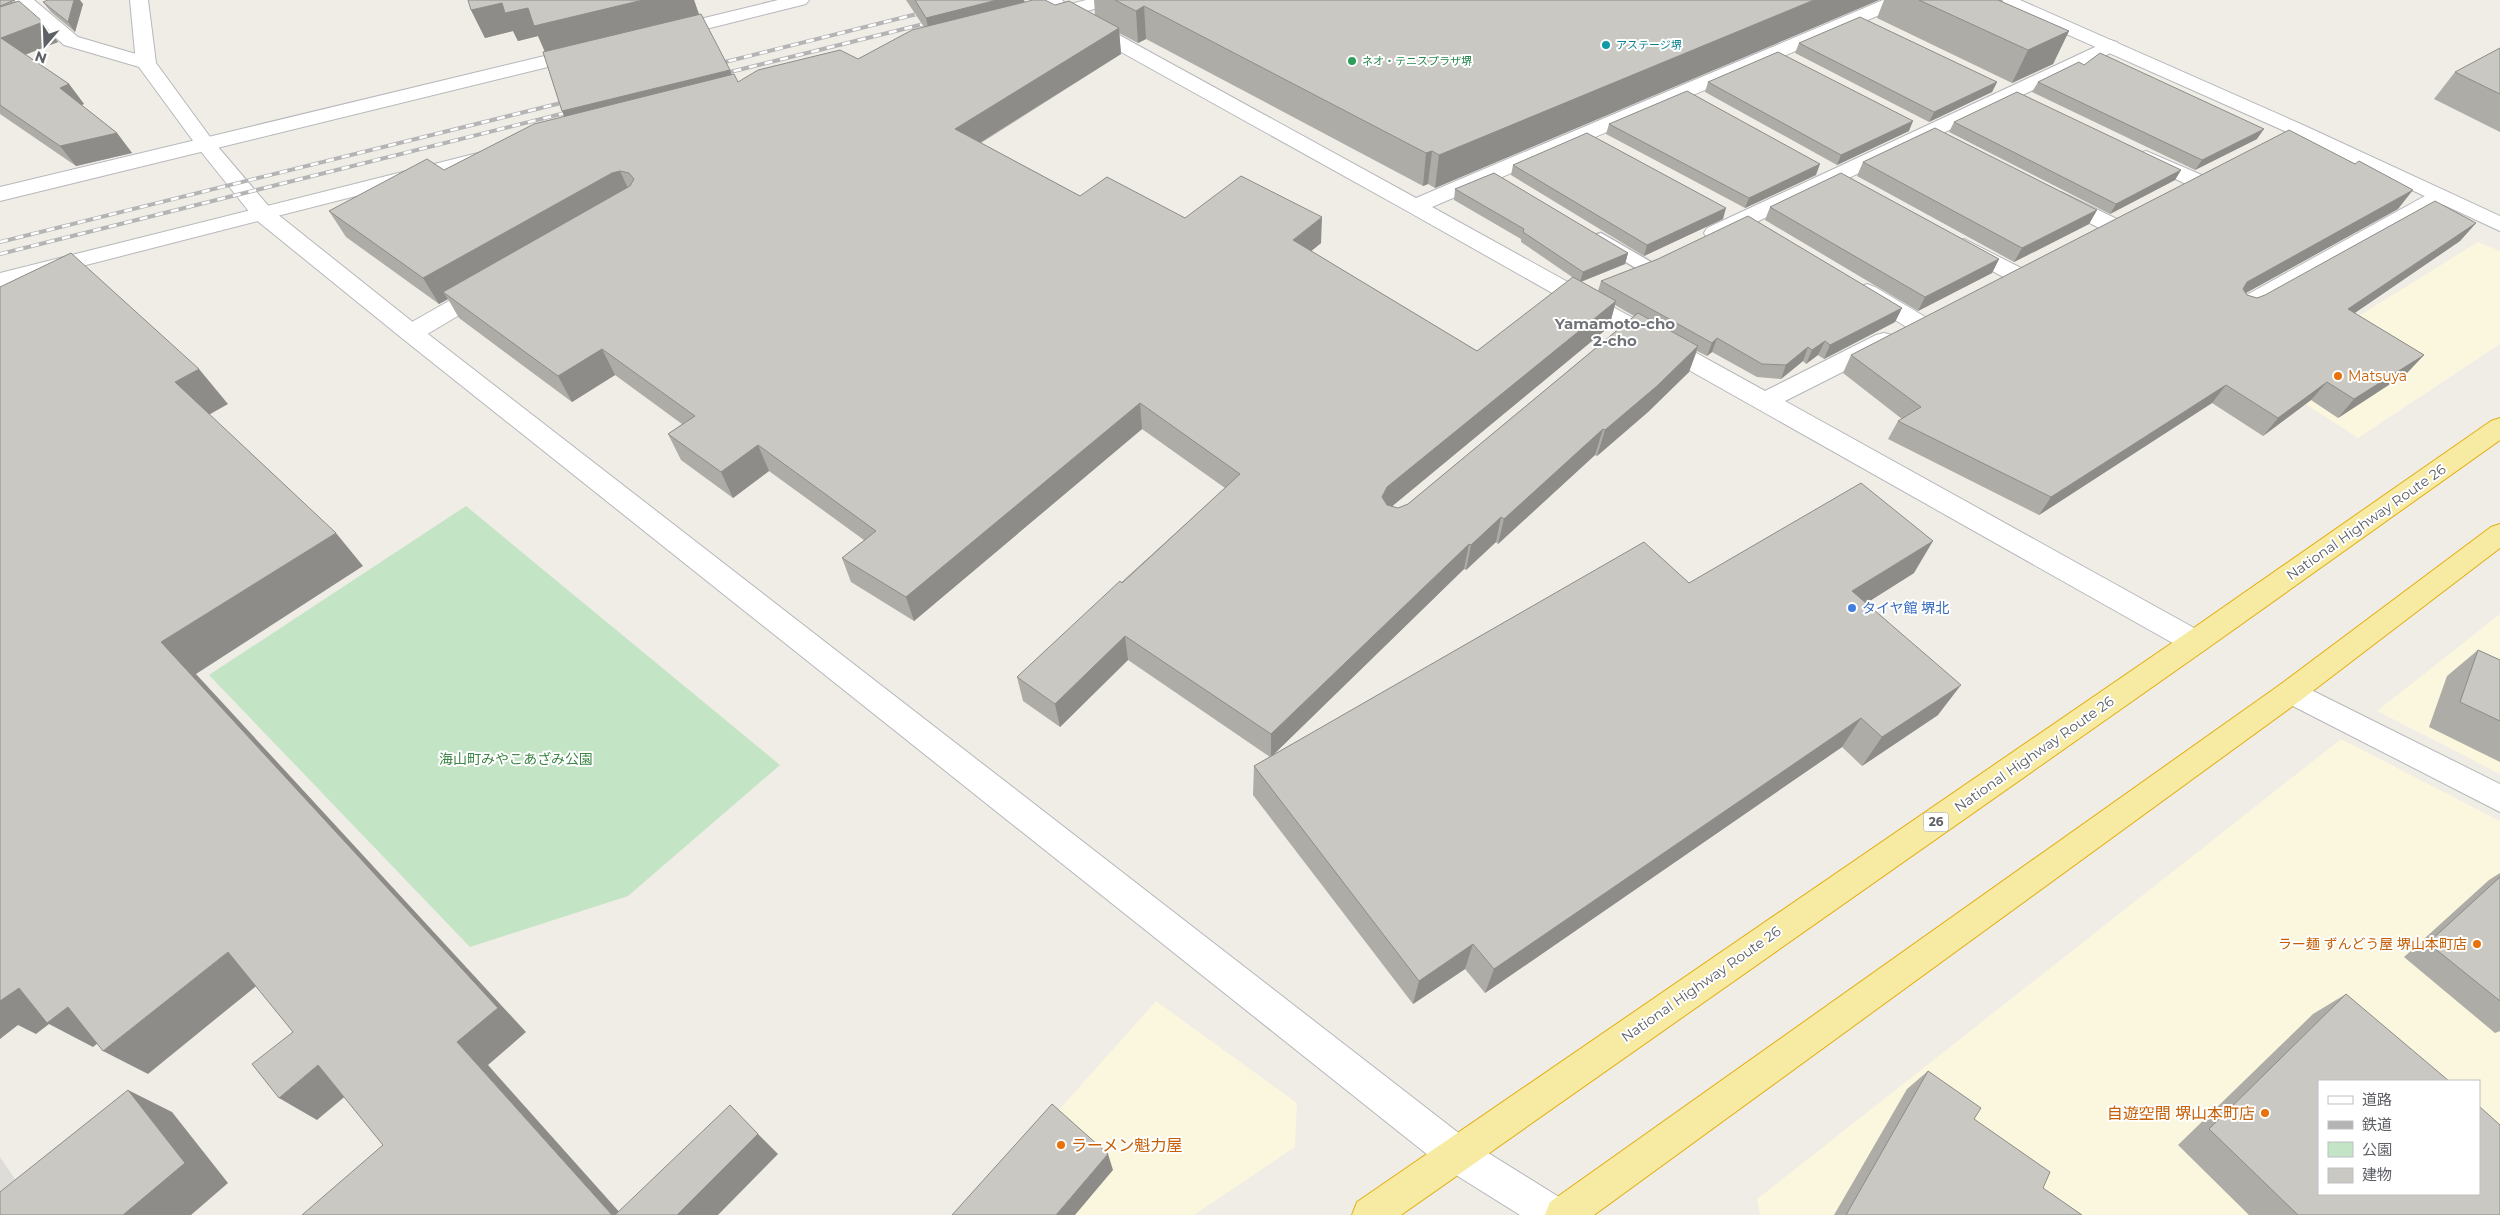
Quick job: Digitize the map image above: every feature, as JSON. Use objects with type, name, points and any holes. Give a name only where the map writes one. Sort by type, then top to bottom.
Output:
[{"type":"highway","name":"National Highway Route 26","points":[[1370,1215],[2195,642],[2500,427]]},
{"type":"highway","points":[[1563,1215],[2291,692],[2500,534]]},
{"type":"street","points":[[139,0],[146,63],[206,145],[263,214],[411,334],[1456,1154],[1554,1215]]},
{"type":"street","points":[[647,37],[800,0]]},
{"type":"street","points":[[1033,19],[1057,6],[1108,0]]},
{"type":"street","points":[[1415,206],[1899,0]]},
{"type":"street","points":[[2005,0],[2296,129],[2500,224]]},
{"type":"street","points":[[1057,6],[1573,295],[1620,332],[1764,402],[2195,642]]},
{"type":"street","points":[[34,9],[71,40],[146,63]]},
{"type":"street","points":[[1857,18],[1883,30]]},
{"type":"street","points":[[1699,240],[1930,131],[2021,97],[2110,46]]},
{"type":"street","points":[[0,194],[600,49]]},
{"type":"street","points":[[1774,52],[1800,66]]},
{"type":"street","points":[[1986,80],[2021,97]]},
{"type":"street","points":[[1685,91],[1710,105]]},
{"type":"street","points":[[1904,118],[1956,144]]},
{"type":"street","points":[[2272,142],[2296,129]]},
{"type":"street","points":[[1586,133],[1610,147]]},
{"type":"street","points":[[2126,147],[2205,176],[2171,194]]},
{"type":"street","points":[[0,280],[503,153]]},
{"type":"street","points":[[1810,162],[1861,190]]},
{"type":"street","points":[[2042,189],[2119,220],[2084,238]]},
{"type":"street","points":[[2242,308],[2440,197]]},
{"type":"street","points":[[1719,206],[1769,234]]},
{"type":"street","points":[[1947,236],[2024,269],[1989,288]]},
{"type":"street","points":[[1573,295],[1654,262]]},
{"type":"street","points":[[411,334],[504,279]]},
{"type":"street","points":[[1764,402],[1928,319],[1852,284]]},
{"type":"street","points":[[2291,692],[2500,799]]},
{"type":"lane","points":[[1492,173],[1509,183]]},
{"type":"lane","points":[[1586,230],[1654,262]]},
{"type":"shaded area","points":[[2478,242],[2500,251],[2500,344],[2358,438],[2262,376]]},
{"type":"shaded area","points":[[2500,614],[2500,774],[2377,711]]},
{"type":"shaded area","points":[[2341,739],[2500,821],[2500,1215],[1760,1215],[1757,1199]]},
{"type":"shaded area","points":[[1156,1001],[1297,1103],[1295,1147],[1194,1215],[965,1215]]},
{"type":"shaded area","points":[[0,1157],[39,1215],[0,1215]]},
{"type":"green space","name":"海山町みやこあざみ公園","points":[[466,506],[780,765],[628,896],[470,947],[209,675]]},
{"type":"building","points":[[0,0],[15,0],[0,6]]},
{"type":"building","points":[[48,0],[74,0],[68,22],[43,2]]},
{"type":"building","points":[[468,0],[643,0],[534,26],[528,8],[505,13],[502,3],[471,10]]},
{"type":"building","points":[[915,0],[997,0],[926,18]]},
{"type":"building","points":[[1033,0],[1045,0],[1055,5],[1069,1],[1119,28],[955,129],[1080,196],[1107,177],[1185,218],[1241,176],[1322,217],[1293,240],[1477,351],[1573,277],[1616,301],[1387,487],[1382,497],[1387,505],[1398,508],[1408,504],[1638,313],[1698,346],[1657,386],[1605,430],[1603,429],[1504,519],[1501,517],[1471,545],[1469,544],[1271,734],[1125,636],[1055,704],[1017,677],[1120,581],[1122,583],[1240,474],[1140,403],[906,597],[842,558],[876,531],[758,445],[721,472],[668,434],[695,416],[602,349],[558,376],[443,292],[630,186],[634,179],[629,173],[620,171],[612,173],[423,278],[329,211],[427,159],[444,170],[534,124],[734,74],[738,82],[758,70],[840,50],[858,59],[912,30]]},
{"type":"building","name":"ネオ・テニスプラザ堺","points":[[1115,0],[1814,0],[1439,155],[1432,151],[1426,153],[1144,6],[1136,11]]},
{"type":"building","points":[[1919,0],[1998,0],[2069,31],[2028,50]]},
{"type":"building","points":[[19,1],[43,22],[1,38],[69,84],[60,88],[117,133],[60,146],[0,105],[0,7]]},
{"type":"building","points":[[701,14],[730,70],[562,111],[543,52]]},
{"type":"building","points":[[1860,17],[1997,82],[1934,112],[1799,43]]},
{"type":"building","points":[[2500,48],[2500,94],[2455,72]]},
{"type":"building","points":[[1778,52],[1913,121],[1841,155],[1708,82]]},
{"type":"building","points":[[2100,53],[2264,129],[2202,160],[2038,82],[2079,62],[2084,65]]},
{"type":"building","points":[[1687,91],[1820,164],[1749,198],[1609,124]]},
{"type":"building","points":[[2017,92],[2181,170],[2116,204],[1954,122]]},
{"type":"building","points":[[1935,128],[2097,210],[2022,248],[1863,162]]},
{"type":"building","points":[[2289,130],[2355,164],[2359,161],[2413,190],[2247,282],[2243,289],[2247,295],[2257,298],[2265,295],[2435,201],[2476,223],[2348,309],[2424,355],[2354,399],[2327,382],[2278,418],[2226,385],[2051,497],[1898,421],[1921,407],[1851,355]]},
{"type":"building","points":[[1587,133],[1726,208],[1647,245],[1513,165]]},
{"type":"building","points":[[1494,173],[1628,253],[1583,272],[1523,232],[1524,229],[1455,189]]},
{"type":"building","points":[[1841,173],[1999,259],[1925,297],[1770,207]]},
{"type":"building","points":[[1748,216],[1902,308],[1830,345],[1825,341],[1812,350],[1808,347],[1786,365],[1762,364],[1717,338],[1712,343],[1601,281],[1658,259]]},
{"type":"building","points":[[71,253],[199,369],[175,382],[336,533],[161,642],[498,1008],[457,1042],[612,1215],[302,1215],[383,1145],[318,1065],[279,1098],[252,1064],[293,1032],[228,952],[103,1051],[68,1007],[47,1023],[19,988],[0,1001],[0,287]]},
{"type":"building","points":[[1861,483],[1933,541],[1852,591],[1961,685],[1882,737],[1861,718],[1494,969],[1473,944],[1419,981],[1254,766],[1644,542],[1689,583]]},
{"type":"building","points":[[2478,650],[2500,660],[2500,721],[2460,702]]},
{"type":"building","points":[[2500,877],[2500,1001],[2428,943]]},
{"type":"building","name":"自遊空間 堺山本町店","points":[[2346,994],[2448,1080],[2318,1080],[2318,1195],[2480,1195],[2480,1107],[2500,1125],[2500,1215],[2298,1215],[2209,1129]]},
{"type":"building","points":[[1928,1071],[1981,1108],[1974,1119],[2050,1172],[2043,1188],[2082,1215],[1846,1215]]},
{"type":"building","points":[[128,1090],[185,1163],[123,1215],[0,1215],[0,1192]]},
{"type":"building","name":"ラーメン魁力屋","points":[[1052,1104],[1108,1154],[1056,1215],[952,1215]]},
{"type":"building","points":[[730,1105],[758,1134],[677,1215],[615,1215]]},
{"type":"railway","points":[[713,65],[929,11]]},
{"type":"railway","points":[[718,75],[936,21]]},
{"type":"railway","points":[[0,242],[573,100]]},
{"type":"railway","points":[[0,254],[577,110]]},
{"type":"place","name":"アステージ堺","points":[[1606,45]]},
{"type":"place","name":"ネオ・テニスプラザ堺","points":[[1352,61]]},
{"type":"place","name":"Matsuya","points":[[2338,376]]},
{"type":"place","name":"タイヤ館 堺北","points":[[1852,608]]},
{"type":"place","name":"ラー麺 ずんどう屋 堺山本町店","points":[[2477,944]]},
{"type":"place","name":"自遊空間 堺山本町店","points":[[2265,1113]]},
{"type":"place","name":"ラーメン魁力屋","points":[[1061,1145]]},
{"type":"district","name":"Yamamoto-cho 2-cho","points":[[1615,332]]}]
